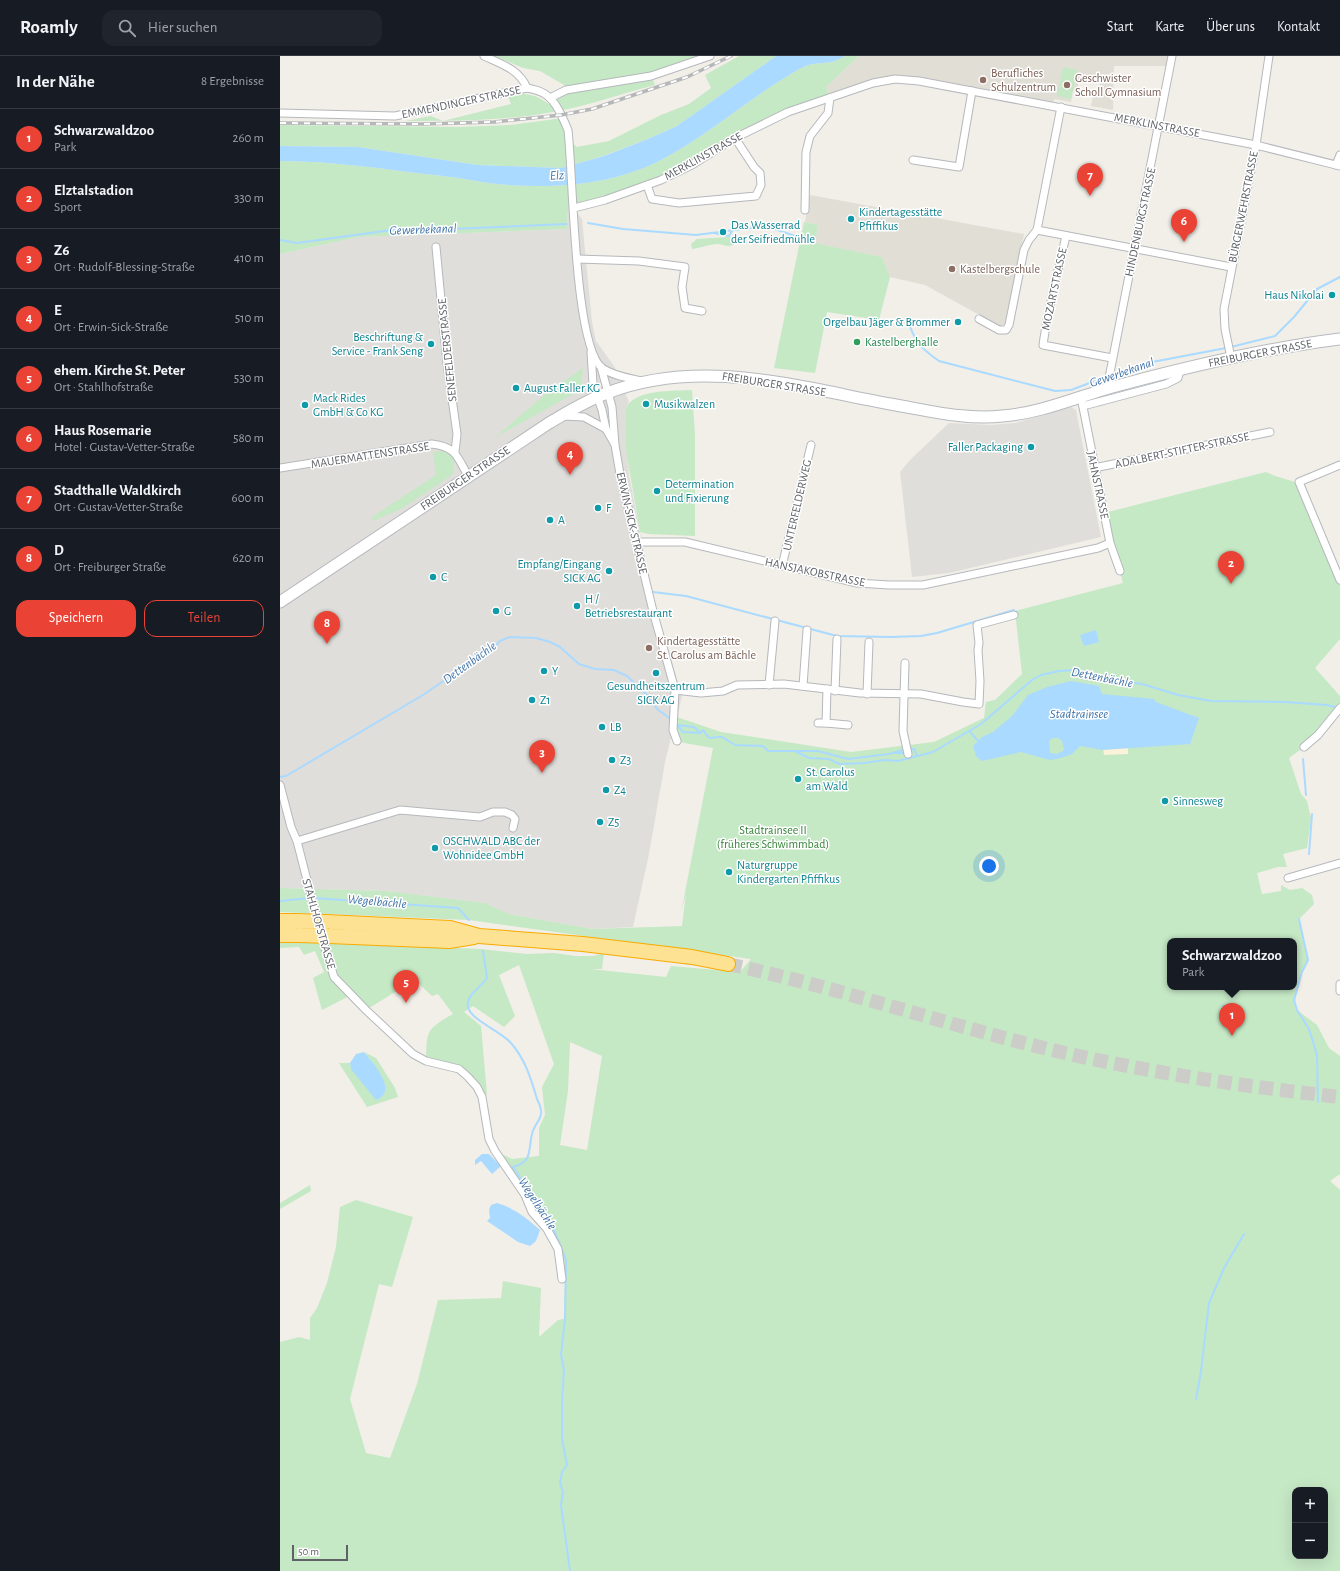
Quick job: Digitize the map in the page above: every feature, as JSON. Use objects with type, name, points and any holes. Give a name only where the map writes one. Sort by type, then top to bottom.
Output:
[{"type":"highway","points":[[280,921],[450,928],[479,936],[583,944],[692,957],[728,964]]},
{"type":"highway","points":[[280,935],[449,941],[479,936]]},
{"type":"street","points":[[484,56],[514,70],[520,75],[527,88]]},
{"type":"street","points":[[598,396],[593,384],[591,350],[582,307],[568,130],[563,118],[550,98],[566,90],[651,76],[710,56]]},
{"type":"street","name":"HINDENBURGSTRASSE","points":[[1107,384],[1136,248],[1172,56]]},
{"type":"street","name":"BÜRGERWEHRSTRASSE","points":[[1231,355],[1225,330],[1224,309],[1256,145],[1269,56]]},
{"type":"street","name":"MERKLINSTRASSE","points":[[574,208],[605,200],[647,185],[692,165],[735,138],[788,112],[873,83],[895,79],[919,81],[1160,126],[1256,145],[1338,166]]},
{"type":"street","name":"EMMENDINGER STRASSE","points":[[280,114],[395,116],[527,88],[544,93],[550,98]]},
{"type":"street","points":[[913,160],[959,167],[972,91]]},
{"type":"street","points":[[805,210],[806,152],[810,136],[828,113],[830,98]]},
{"type":"street","points":[[979,319],[999,330],[1006,330],[1010,321],[1024,250],[1029,240],[1037,230],[1061,107]]},
{"type":"street","points":[[647,185],[652,199],[679,203],[756,196],[761,185],[760,173],[754,167],[735,138]]},
{"type":"street","points":[[1338,166],[1340,155]]},
{"type":"street","points":[[1037,230],[1231,267]]},
{"type":"street","name":"MOZARTSTRASSE","points":[[1066,236],[1047,319],[1043,345],[1112,358]]},
{"type":"street","name":"SENEFELDERSTRASSE","points":[[436,247],[447,363],[457,434],[455,452]]},
{"type":"street","points":[[578,259],[639,261],[685,267],[682,287],[684,308],[702,311]]},
{"type":"street","name":"FREIBURGER STRASSE","points":[[1082,401],[1107,384],[1180,370],[1231,355],[1340,339]]},
{"type":"street","points":[[591,350],[601,367],[609,392]]},
{"type":"street","points":[[601,367],[615,375],[644,382]]},
{"type":"street","name":"FREIBURGER STRASSE","points":[[280,602],[468,476],[561,416],[598,396],[644,382],[680,375],[736,376],[939,413],[984,417],[1005,416],[1166,384],[1178,378],[1180,370]]},
{"type":"street","name":"ERWIN-SICK-STRASSE","points":[[609,392],[614,423],[615,445],[652,610],[675,690],[674,730],[678,741]]},
{"type":"street","name":"ERWIN-SICK-STRASSE","points":[[598,396],[606,429],[615,445]]},
{"type":"street","name":"JAHNSTRASSE","points":[[1082,401],[1110,543],[1120,572]]},
{"type":"street","points":[[561,416],[584,417],[606,429]]},
{"type":"street","name":"ADALBERT-STIFTER-STRASSE","points":[[1094,468],[1270,432]]},
{"type":"street","name":"MAUERMATTENSTRASSE","points":[[280,468],[432,444],[448,447],[455,452]]},
{"type":"street","name":"UNTERFELDERWEG","points":[[782,566],[810,445]]},
{"type":"street","points":[[455,452],[468,476]]},
{"type":"street","points":[[1340,465],[1299,482],[1340,580]]},
{"type":"street","name":"HANSJAKOBSTRASSE","points":[[637,542],[685,542],[857,583],[890,585],[923,584],[1098,548],[1110,543]]},
{"type":"street","points":[[675,690],[701,693],[723,691],[738,685],[803,686],[867,694],[921,694],[979,704],[980,681],[977,625],[1014,615]]},
{"type":"street","points":[[769,685],[775,621]]},
{"type":"street","points":[[803,686],[807,630]]},
{"type":"street","points":[[826,724],[837,639]]},
{"type":"street","points":[[867,694],[868,642]]},
{"type":"street","points":[[904,663],[902,693],[903,732],[908,754]]},
{"type":"street","points":[[1304,747],[1318,736],[1339,709]]},
{"type":"street","points":[[818,724],[848,725]]},
{"type":"street","name":"STAHLHOFSTRASSE","points":[[280,785],[282,797],[297,841],[309,893],[334,977],[376,1020],[413,1054],[426,1061],[458,1070],[468,1077],[477,1087],[482,1096],[489,1140],[525,1195],[532,1212],[547,1229],[558,1249],[562,1279]]},
{"type":"street","points":[[297,841],[400,810],[480,817],[493,812],[505,812],[512,815],[514,819],[513,828]]},
{"type":"street","points":[[1288,878],[1340,863]]},
{"type":"street","points":[[1340,984],[1340,991]]},
{"type":"shaded area","name":"Berufliches Schulzentrum","points":[[859,56],[1172,56],[1171,66],[1114,66],[1113,110],[1091,106],[1093,96],[1098,97],[1100,81],[1096,80],[1096,77],[1084,75],[1082,81],[1078,81],[1078,93],[1073,91],[1071,102],[1054,99],[1053,105],[895,79],[830,98],[826,87]]},
{"type":"shaded area","name":"Kastelbergschule","points":[[810,195],[1024,234],[1007,321],[1001,327],[925,285],[890,277],[882,257],[814,243],[818,225],[805,222]]},
{"type":"shaded area","points":[[569,204],[582,219],[592,322],[596,341],[614,366],[629,402],[626,408],[629,475],[652,594],[682,696],[677,717],[674,716],[673,730],[665,762],[649,854],[633,927],[592,929],[509,914],[485,903],[387,891],[280,888],[280,254],[359,237],[568,229],[567,219]]},
{"type":"shaded area","points":[[1071,407],[1076,410],[1101,537],[949,573],[912,577],[900,472],[910,460],[949,423],[991,425],[1015,423]]},
{"type":"green space","points":[[495,56],[710,56],[687,65],[566,90],[564,85],[540,71],[523,68]]},
{"type":"green space","points":[[739,56],[776,56],[677,126],[603,156],[561,168],[478,165],[358,147],[280,146],[280,125],[460,127],[511,125],[563,118],[569,141],[577,147],[609,141],[661,115],[689,104],[711,88],[705,75]]},
{"type":"green space","points":[[845,56],[859,56],[826,87],[830,98],[788,112],[661,180],[574,208],[569,204],[567,219],[568,229],[359,237],[280,254],[280,161],[321,162],[362,166],[497,184],[558,186],[599,181],[638,170],[657,162],[692,142],[757,96],[796,71],[810,65],[833,62]]},
{"type":"green space","points":[[1063,67],[1077,70],[1071,99],[1057,96]]},
{"type":"green space","points":[[653,80],[655,85],[583,106],[558,111],[501,119],[444,121],[511,104],[508,96],[525,94],[535,96],[550,105],[565,94]]},
{"type":"green space","points":[[431,116],[443,121],[425,121],[406,121]]},
{"type":"green space","points":[[804,222],[818,225],[815,243],[882,257],[890,277],[879,320],[827,312],[815,373],[774,368]]},
{"type":"green space","points":[[743,236],[744,241],[736,242],[730,246],[715,244],[692,249],[691,244],[697,239]]},
{"type":"green space","points":[[583,368],[581,387],[575,393],[494,438],[547,393]]},
{"type":"green space","points":[[692,390],[695,436],[695,536],[648,534],[640,532],[626,450],[626,408],[638,397],[646,394],[666,391]]},
{"type":"green space","points":[[440,451],[449,454],[453,459],[454,467],[452,475],[401,509],[373,521],[372,517],[436,475],[433,452]]},
{"type":"green space","name":"Stadtrainsee II (früheres Schwimmbad)","points":[[1266,472],[1295,482],[1340,580],[1340,639],[1315,668],[1340,696],[1340,708],[1304,747],[1289,758],[1301,794],[1307,801],[1311,818],[1307,848],[1283,854],[1287,867],[1278,867],[1257,873],[1262,894],[1281,891],[1281,885],[1290,890],[1302,888],[1312,895],[1314,904],[1299,919],[1308,960],[1302,972],[1295,1000],[1297,1010],[1317,1025],[1329,1048],[1340,1056],[1340,1174],[1330,1181],[1340,1190],[1340,1571],[280,1571],[280,1342],[299,1337],[310,1340],[310,1318],[317,1308],[327,1283],[336,1247],[340,1207],[356,1200],[413,1217],[392,1287],[379,1284],[350,1399],[366,1453],[390,1458],[417,1384],[438,1300],[501,1298],[503,1281],[541,1288],[539,1337],[558,1320],[564,1319],[565,1282],[562,1279],[560,1254],[495,1151],[512,1159],[539,1156],[539,1128],[545,1115],[542,1087],[554,1064],[519,965],[499,975],[515,1016],[504,1027],[473,1006],[464,1012],[481,1026],[487,1094],[482,1097],[459,1069],[426,1061],[429,1032],[437,1024],[453,1014],[438,994],[432,996],[417,982],[395,992],[366,1010],[351,995],[322,1010],[313,978],[324,972],[315,951],[304,955],[299,947],[280,948],[280,941],[481,949],[527,954],[554,953],[575,956],[593,956],[604,953],[602,969],[590,969],[666,977],[671,966],[740,972],[751,959],[469,920],[280,912],[280,888],[387,891],[485,903],[509,914],[592,929],[682,926],[686,893],[681,913],[713,748],[673,741],[674,716],[721,732],[851,752],[934,742],[984,718],[986,702],[995,700],[1022,674],[1015,611],[1123,583],[1104,513]],"holes":[[[570,1042],[602,1056],[587,1150],[560,1145],[568,1091]]]},
{"type":"green space","points":[[364,1052],[376,1058],[395,1088],[398,1097],[367,1107],[339,1063],[350,1063],[351,1069],[372,1062]]},
{"type":"green space","points":[[310,1185],[311,1191],[280,1209],[280,1203]]},
{"type":"sand","points":[[1128,745],[1128,754],[1104,755],[1103,748]]},
{"type":"water","name":"Elz","points":[[776,56],[845,56],[833,62],[810,65],[796,71],[757,96],[692,142],[657,162],[638,170],[599,181],[558,186],[497,184],[362,166],[321,162],[280,161],[280,146],[358,147],[478,165],[561,168],[604,156],[677,126]]},
{"type":"water","points":[[1096,630],[1099,642],[1084,646],[1080,635]]},
{"type":"water","name":"Stadtrainsee","points":[[1071,681],[1099,686],[1102,694],[1154,699],[1156,702],[1199,718],[1190,744],[1103,750],[1080,746],[1072,754],[1050,760],[1021,752],[982,761],[976,756],[973,746],[982,737],[993,732],[1012,716],[1028,695],[1047,687]],"holes":[[[1053,738],[1058,738],[1062,741],[1064,750],[1057,754],[1050,753],[1049,741]]]},
{"type":"water","points":[[1223,1004],[1238,1010],[1239,1015],[1233,1020],[1224,1017],[1221,1009]]},
{"type":"water","points":[[364,1052],[378,1070],[385,1084],[385,1091],[382,1096],[376,1100],[351,1069],[350,1063],[356,1054]]},
{"type":"water","points":[[482,1154],[489,1154],[501,1166],[492,1174],[481,1161],[475,1165],[475,1160]]},
{"type":"water","points":[[497,1203],[520,1214],[540,1230],[536,1241],[530,1246],[518,1242],[487,1221],[490,1218],[489,1210],[491,1205]]},
{"type":"waterway","name":"Gewerbekanal","points":[[588,223],[623,229],[696,235],[766,226],[798,237]]},
{"type":"waterway","name":"Gewerbekanal","points":[[280,240],[297,243],[399,229],[426,230],[567,224]]},
{"type":"waterway","name":"Gewerbekanal","points":[[714,233],[729,236],[732,231]]},
{"type":"waterway","name":"Gewerbekanal","points":[[1231,347],[1275,336],[1294,317],[1317,289],[1340,277]]},
{"type":"waterway","name":"Gewerbekanal","points":[[907,317],[912,332],[918,343],[939,361],[1055,391],[1071,390],[1108,376]]},
{"type":"waterway","name":"Gewerbekanal","points":[[1112,375],[1147,363],[1226,348]]},
{"type":"waterway","points":[[653,592],[686,596],[837,636],[921,636],[937,633],[1014,610]]},
{"type":"waterway","name":"Dettenbächle","points":[[280,777],[286,776],[423,695],[468,664],[491,651],[500,641],[510,637],[536,638],[550,642],[560,647],[579,664],[595,669],[614,670],[627,676],[649,697],[657,709],[672,720]]},
{"type":"waterway","name":"Dettenbächle","points":[[675,723],[683,732],[700,733],[703,730],[709,738],[722,737],[735,745],[763,746],[768,751],[795,751],[809,758],[829,759],[839,764],[864,763],[884,760],[898,761],[933,752],[981,724],[1032,680],[1041,675],[1059,671],[1076,670],[1106,679],[1142,684],[1178,695],[1211,701],[1285,702],[1327,705],[1339,708]]},
{"type":"waterway","name":"Dettenbächle","points":[[677,725],[694,727],[700,733]]},
{"type":"waterway","points":[[970,732],[978,741]]},
{"type":"waterway","points":[[911,749],[914,749],[917,756]]},
{"type":"waterway","name":"Dettenbächle","points":[[797,751],[818,751],[848,759],[889,754],[903,750]]},
{"type":"waterway","points":[[895,753],[904,753]]},
{"type":"waterway","points":[[1303,759],[1306,795]]},
{"type":"waterway","points":[[1309,854],[1312,814]]},
{"type":"waterway","name":"Wegelbächle","points":[[280,901],[310,898]]},
{"type":"waterway","name":"Wegelbächle","points":[[314,898],[458,908],[469,920]]},
{"type":"waterway","points":[[1297,990],[1302,972],[1308,960],[1299,919]]},
{"type":"waterway","name":"Wegelbächle","points":[[483,951],[487,978],[471,995],[468,1007],[474,1016],[510,1042],[520,1055],[530,1076],[540,1106],[541,1114],[533,1131],[527,1159],[519,1165],[513,1167],[553,1227],[566,1260],[565,1319],[561,1355],[564,1370],[562,1439],[567,1465],[562,1472],[560,1483],[563,1492],[561,1505],[570,1571]]},
{"type":"waterway","points":[[1297,990],[1294,1000],[1297,1010],[1309,1029],[1317,1055],[1318,1102]]},
{"type":"waterway","points":[[1196,1399],[1209,1303],[1224,1268],[1244,1234]]},
{"type":"tunnel","points":[[728,964],[808,983],[1008,1039],[1120,1065],[1193,1078],[1340,1097]]},
{"type":"railway","points":[[280,123],[423,124],[494,122],[561,115],[592,109],[687,77],[731,56]]},
{"type":"place","name":"Berufliches Schulzentrum","points":[[983,80]]},
{"type":"place","name":"Geschwister Scholl Gymnasium","points":[[1067,85]]},
{"type":"place","name":"Stadthalle Waldkirch","points":[[1090,196]]},
{"type":"place","name":"Kindertagesstätte Pfiffikus","points":[[851,219]]},
{"type":"place","name":"Das Wasserrad der Seifriedmühle","points":[[723,232]]},
{"type":"place","name":"Haus Rosemarie","points":[[1184,242]]},
{"type":"place","name":"Kastelbergschule","points":[[952,269]]},
{"type":"place","name":"Haus Nikolai","points":[[1332,295]]},
{"type":"place","name":"Orgelbau Jäger & Brommer","points":[[958,322]]},
{"type":"place","name":"Kastelberghalle","points":[[857,342]]},
{"type":"place","name":"Beschriftung & Service - Frank Seng","points":[[431,344]]},
{"type":"place","name":"August Faller KG","points":[[516,388]]},
{"type":"place","name":"Musikwalzen","points":[[646,404]]},
{"type":"place","name":"Mack Rides GmbH & Co KG","points":[[305,405]]},
{"type":"place","name":"Faller Packaging","points":[[1031,447]]},
{"type":"place","name":"E","points":[[570,475]]},
{"type":"place","name":"Determination und Fixierung","points":[[657,491]]},
{"type":"place","name":"F","points":[[598,508]]},
{"type":"place","name":"A","points":[[550,520]]},
{"type":"place","name":"Empfang/Eingang SICK AG","points":[[609,571]]},
{"type":"place","name":"C","points":[[433,577]]},
{"type":"place","name":"Elztalstadion","points":[[1231,584]]},
{"type":"place","name":"H / Betriebsrestaurant","points":[[577,606]]},
{"type":"place","name":"G","points":[[496,611]]},
{"type":"place","name":"D","points":[[327,644]]},
{"type":"place","name":"Kindertagesstätte St. Carolus am Bächle","points":[[649,648]]},
{"type":"place","name":"Y","points":[[544,671]]},
{"type":"place","name":"Gesundheitszentrum SICK AG","points":[[656,673]]},
{"type":"place","name":"Z1","points":[[532,700]]},
{"type":"place","name":"LB","points":[[602,727]]},
{"type":"place","name":"Z3","points":[[612,760]]},
{"type":"place","name":"Z6","points":[[542,773]]},
{"type":"place","name":"St. Carolus am Wald","points":[[798,779]]},
{"type":"place","name":"Z4","points":[[606,790]]},
{"type":"place","name":"Sinnesweg","points":[[1165,801]]},
{"type":"place","name":"Z5","points":[[600,822]]},
{"type":"place","name":"OSCHWALD ABC der Wohnidee GmbH","points":[[435,848]]},
{"type":"place","name":"Naturgruppe Kindergarten Pfiffikus","points":[[729,872]]},
{"type":"place","name":"ehem. Kirche St. Peter","points":[[406,1003]]},
{"type":"place","name":"Schwarzwaldzoo","points":[[1232,1036]]}]
